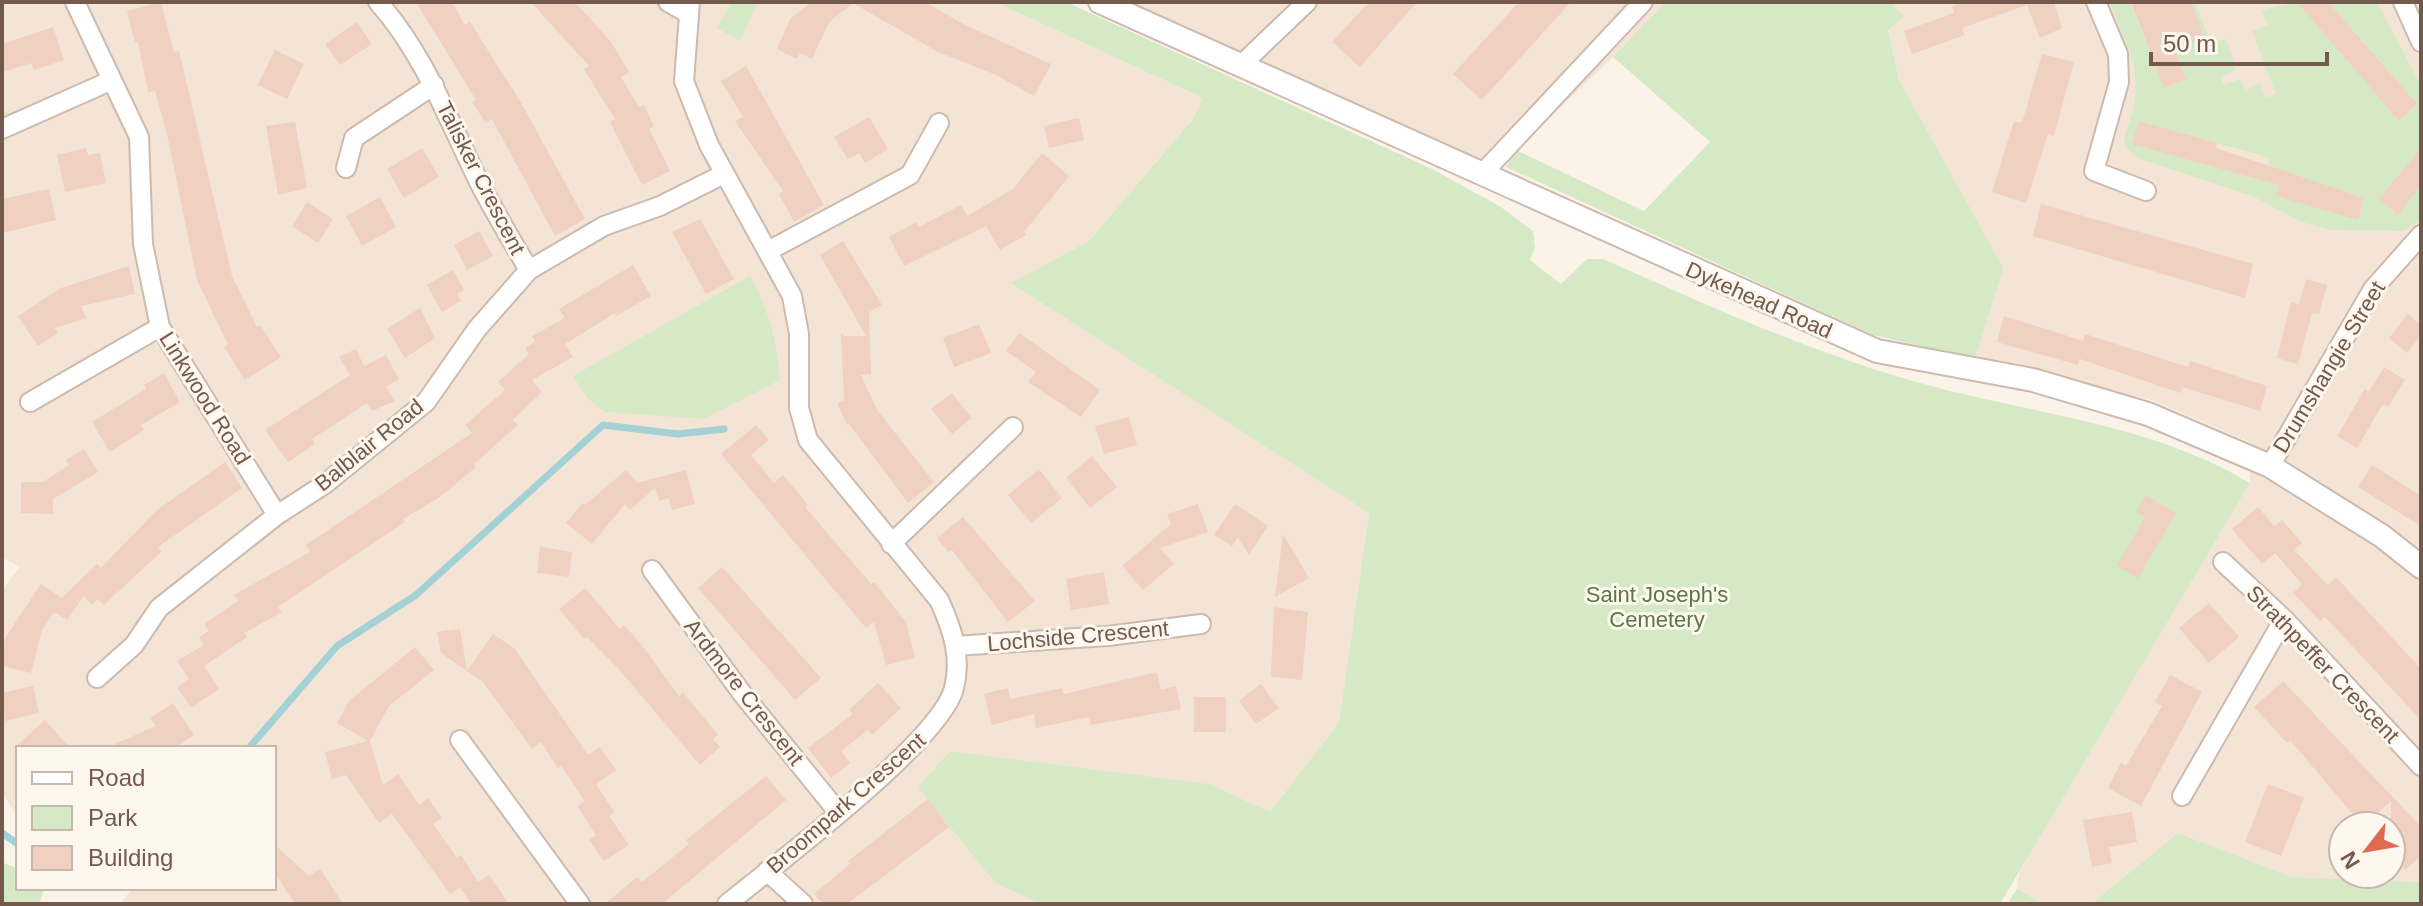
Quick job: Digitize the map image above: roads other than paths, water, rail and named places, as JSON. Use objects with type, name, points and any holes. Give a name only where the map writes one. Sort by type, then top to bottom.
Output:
[{"type":"street","name":"Linkwood Road","points":[[75,2],[139,137],[143,244],[160,327],[277,515]]},
{"type":"street","name":"Talisker Crescent","points":[[378,2],[397,23],[434,85],[481,184],[529,270]]},
{"type":"street","points":[[668,2],[689,8]]},
{"type":"street","name":"Dykehead Road","points":[[1100,2],[1877,351],[2033,380],[2148,414],[2270,466],[2382,536],[2421,567]]},
{"type":"street","points":[[1240,66],[1307,2]]},
{"type":"street","points":[[1482,174],[1643,2]]},
{"type":"street","points":[[2096,2],[2118,54],[2119,82],[2094,171],[2146,191]]},
{"type":"street","points":[[2403,2],[2421,42]]},
{"type":"street","name":"Broompark Crescent","points":[[689,8],[684,81],[724,174],[792,296],[799,334],[799,408],[808,440],[939,600],[955,646],[954,690],[925,737],[727,904]]},
{"type":"street","points":[[2,129],[110,81]]},
{"type":"street","name":"Talisker Crescent","points":[[346,168],[354,138],[434,85]]},
{"type":"street","points":[[768,251],[910,175],[939,123]]},
{"type":"street","name":"Balblair Road","points":[[97,678],[134,645],[159,608],[277,515],[325,484],[426,402],[477,329],[529,270],[604,226],[660,206],[724,174]]},
{"type":"street","name":"Drumshangie Street","points":[[2270,466],[2373,289],[2421,235]]},
{"type":"street","points":[[30,402],[160,327]]},
{"type":"street","points":[[891,544],[1013,427]]},
{"type":"street","name":"Strathpeffer Crescent","points":[[2223,562],[2284,619],[2421,766]]},
{"type":"street","name":"Ardmore Crescent","points":[[652,570],[741,692],[838,812]]},
{"type":"street","points":[[2182,796],[2284,619]]},
{"type":"street","name":"Lochside Crescent","points":[[955,646],[1108,636],[1201,624]]},
{"type":"street","points":[[460,740],[580,904]]},
{"type":"street","points":[[767,871],[803,904]]},
{"type":"waterway","points":[[251,746],[337,646],[416,595],[603,425],[678,434],[724,429]]},
{"type":"waterway","points":[[2,833],[16,843]]},
{"type":"park label","name":"Saint Joseph's Cemetery","points":[[1657,606]]}]
